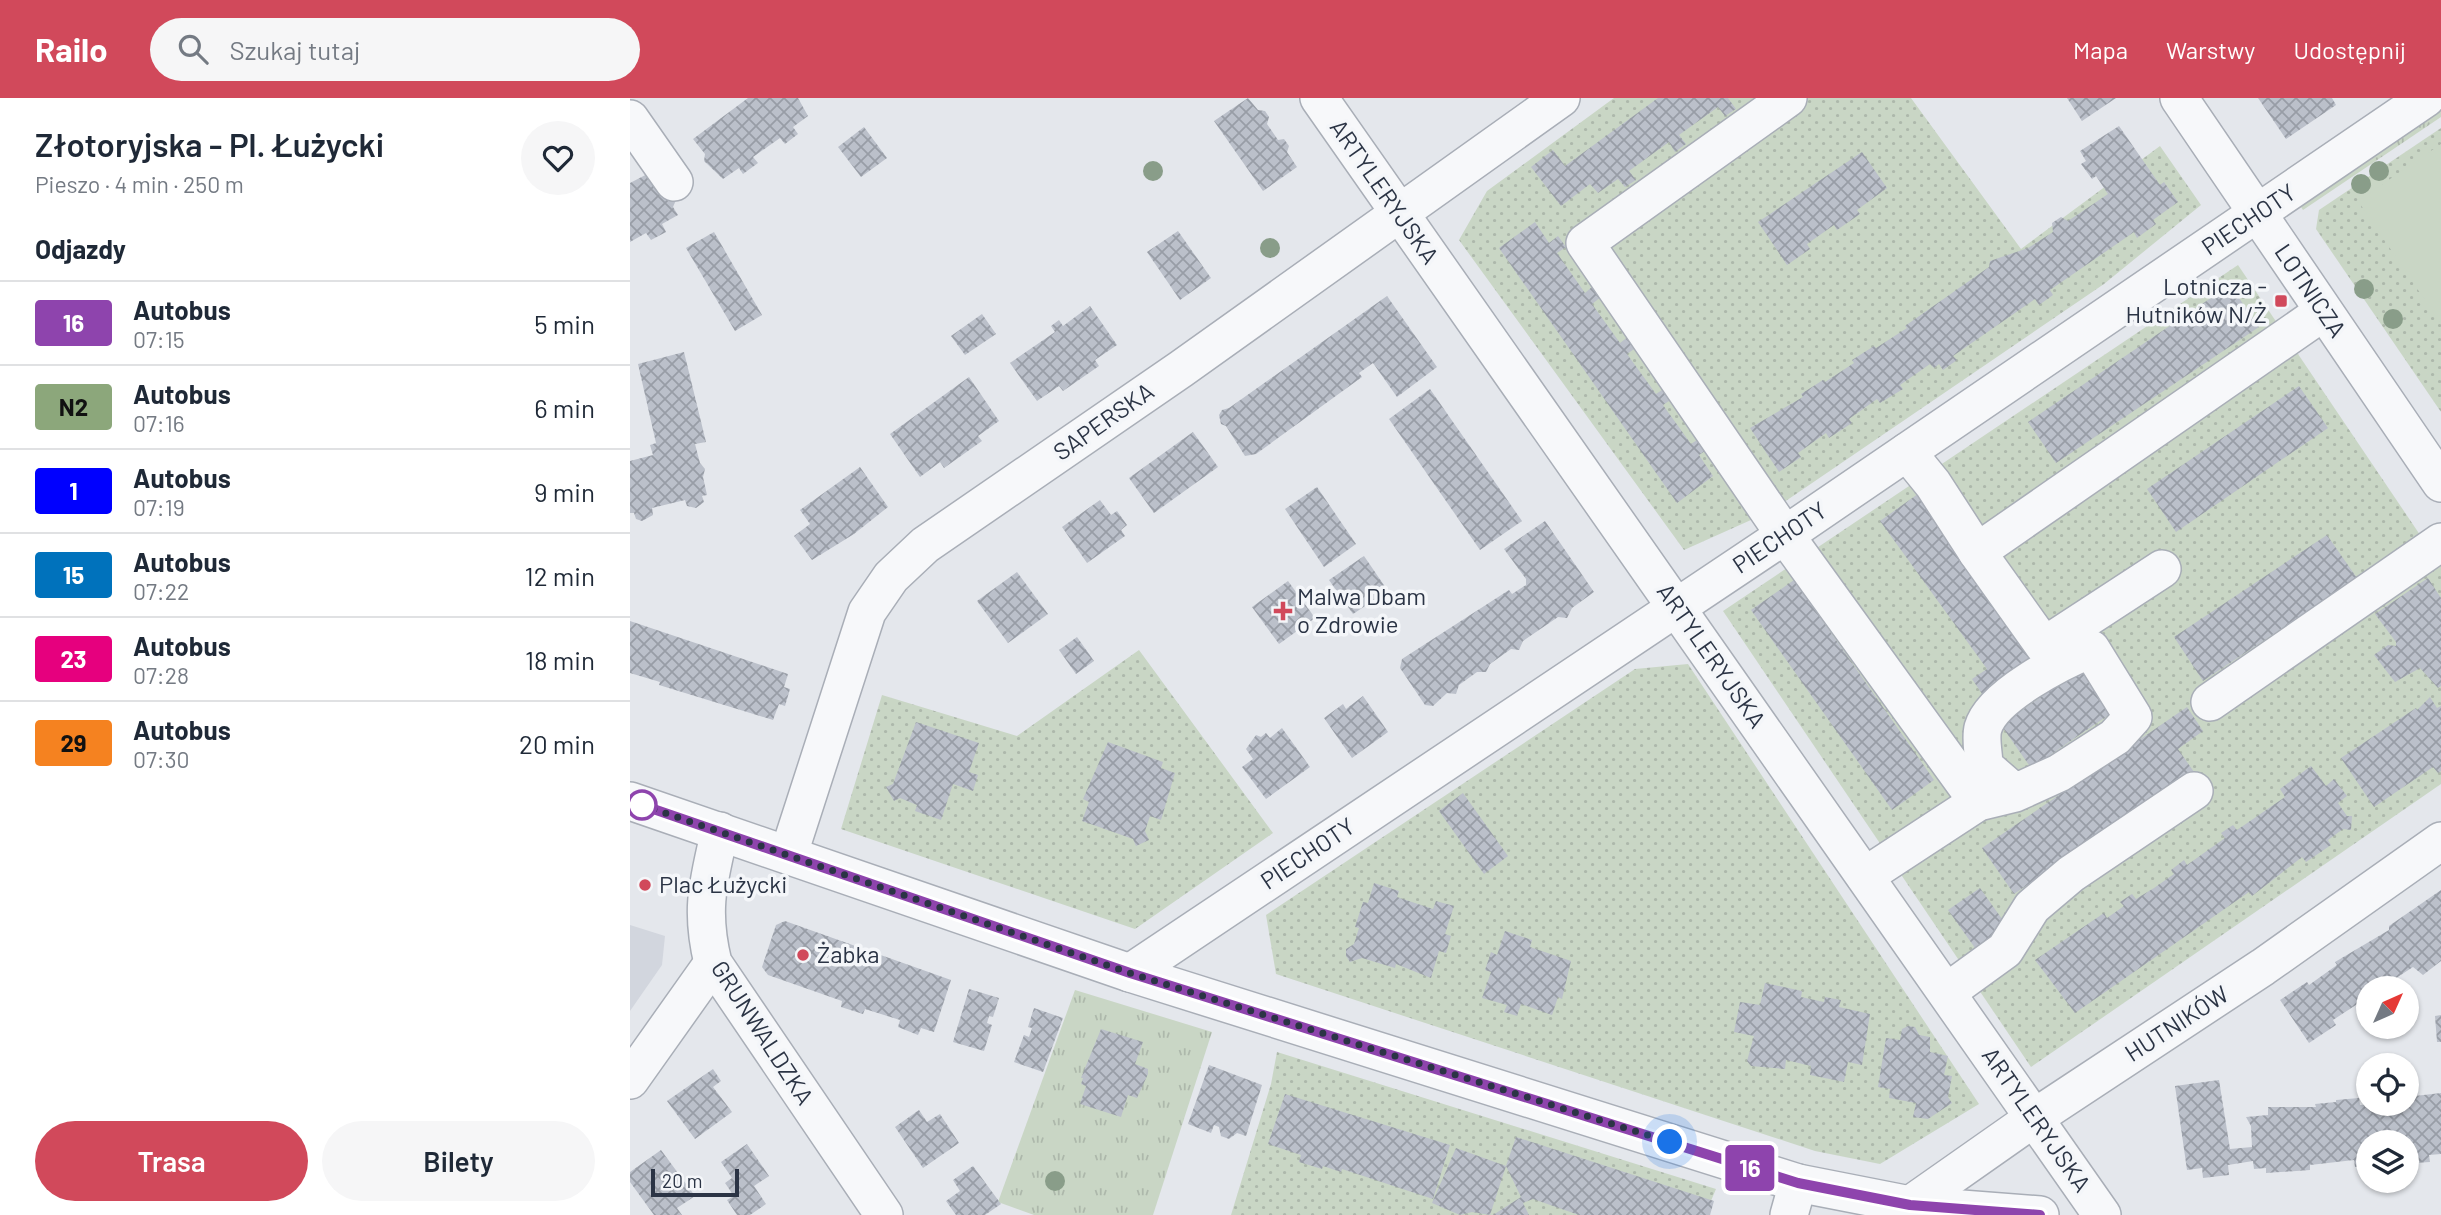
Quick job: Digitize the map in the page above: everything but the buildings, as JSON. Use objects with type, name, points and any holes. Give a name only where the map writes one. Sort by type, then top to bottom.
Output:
[{"type":"street","name":"ARTYLERYJSKA","points":[[1319,98],[2102,1215]]},
{"type":"street","name":"SAPERSKA","points":[[789,853],[867,612],[904,564],[925,545],[1399,215],[1560,98]]},
{"type":"street","points":[[1788,98],[1585,243],[1785,535],[1978,802]]},
{"type":"street","name":"LOTNICZA","points":[[2179,98],[2441,483]]},
{"type":"street","name":"PIECHOTY","points":[[1130,973],[1785,535],[2426,98]]},
{"type":"street","points":[[630,119],[674,182]]},
{"type":"street","points":[[1976,552],[2323,312]]},
{"type":"street","points":[[1907,452],[1933,484],[1976,552],[2044,646],[2162,569]]},
{"type":"street","points":[[2210,702],[2441,542]]},
{"type":"street","points":[[1947,992],[2005,950],[2032,907],[2071,874],[2194,791]]},
{"type":"street","points":[[1865,876],[1978,802],[2015,793]]},
{"type":"street","points":[[630,801],[789,853],[1130,973],[1793,1199],[2040,1215]]},
{"type":"street","name":"GRUNWALDZKA","points":[[720,831],[704,898],[705,932],[713,963],[884,1215]]},
{"type":"street","name":"HUTNIKÓW","points":[[1910,1205],[2034,1118],[2263,967],[2441,841]]},
{"type":"street","points":[[630,1080],[713,963]]},
{"type":"shaded area","points":[[630,925],[665,936],[662,965],[630,1011]]},
{"type":"green space","points":[[1614,98],[1911,98],[2021,249],[2160,146],[2201,205],[2104,284],[1771,511],[1684,550],[1459,240],[1487,191]]},
{"type":"green space","points":[[2441,107],[2441,117],[2303,210],[2299,204]]},
{"type":"green space","points":[[2441,128],[2441,412],[2316,229],[2319,210]]},
{"type":"green space","points":[[2441,144],[2441,324],[2358,201]]},
{"type":"green space","points":[[2238,265],[2441,566],[2441,784],[2031,1067],[1723,611]]},
{"type":"green space","points":[[1139,650],[1273,833],[1135,929],[841,829],[882,695],[1017,736]]},
{"type":"green space","points":[[1688,664],[1979,1104],[1880,1164],[1815,1151],[1276,974],[1266,915],[1635,669]]},
{"type":"green space","points":[[1075,990],[1212,1032],[1153,1215],[1034,1215],[998,1202]]},
{"type":"green space","points":[[1277,1052],[1716,1189],[1705,1215],[1231,1215],[1271,1084]]},
{"type":"bus line","name":"16","points":[[630,801],[789,853],[1130,973],[1798,1183],[1910,1205],[2040,1215]]},
{"type":"place","name":"Lotnicza - Hutników N/Ż","points":[[2281,301]]},
{"type":"place","name":"Malwa Dbam o Zdrowie","points":[[1283,611]]},
{"type":"place","name":"Plac Łużycki","points":[[645,885]]},
{"type":"place","name":"Żabka","points":[[803,955]]},
{"type":"route","points":[[642,805],[789,853],[1130,973],[1670,1142]]}]
